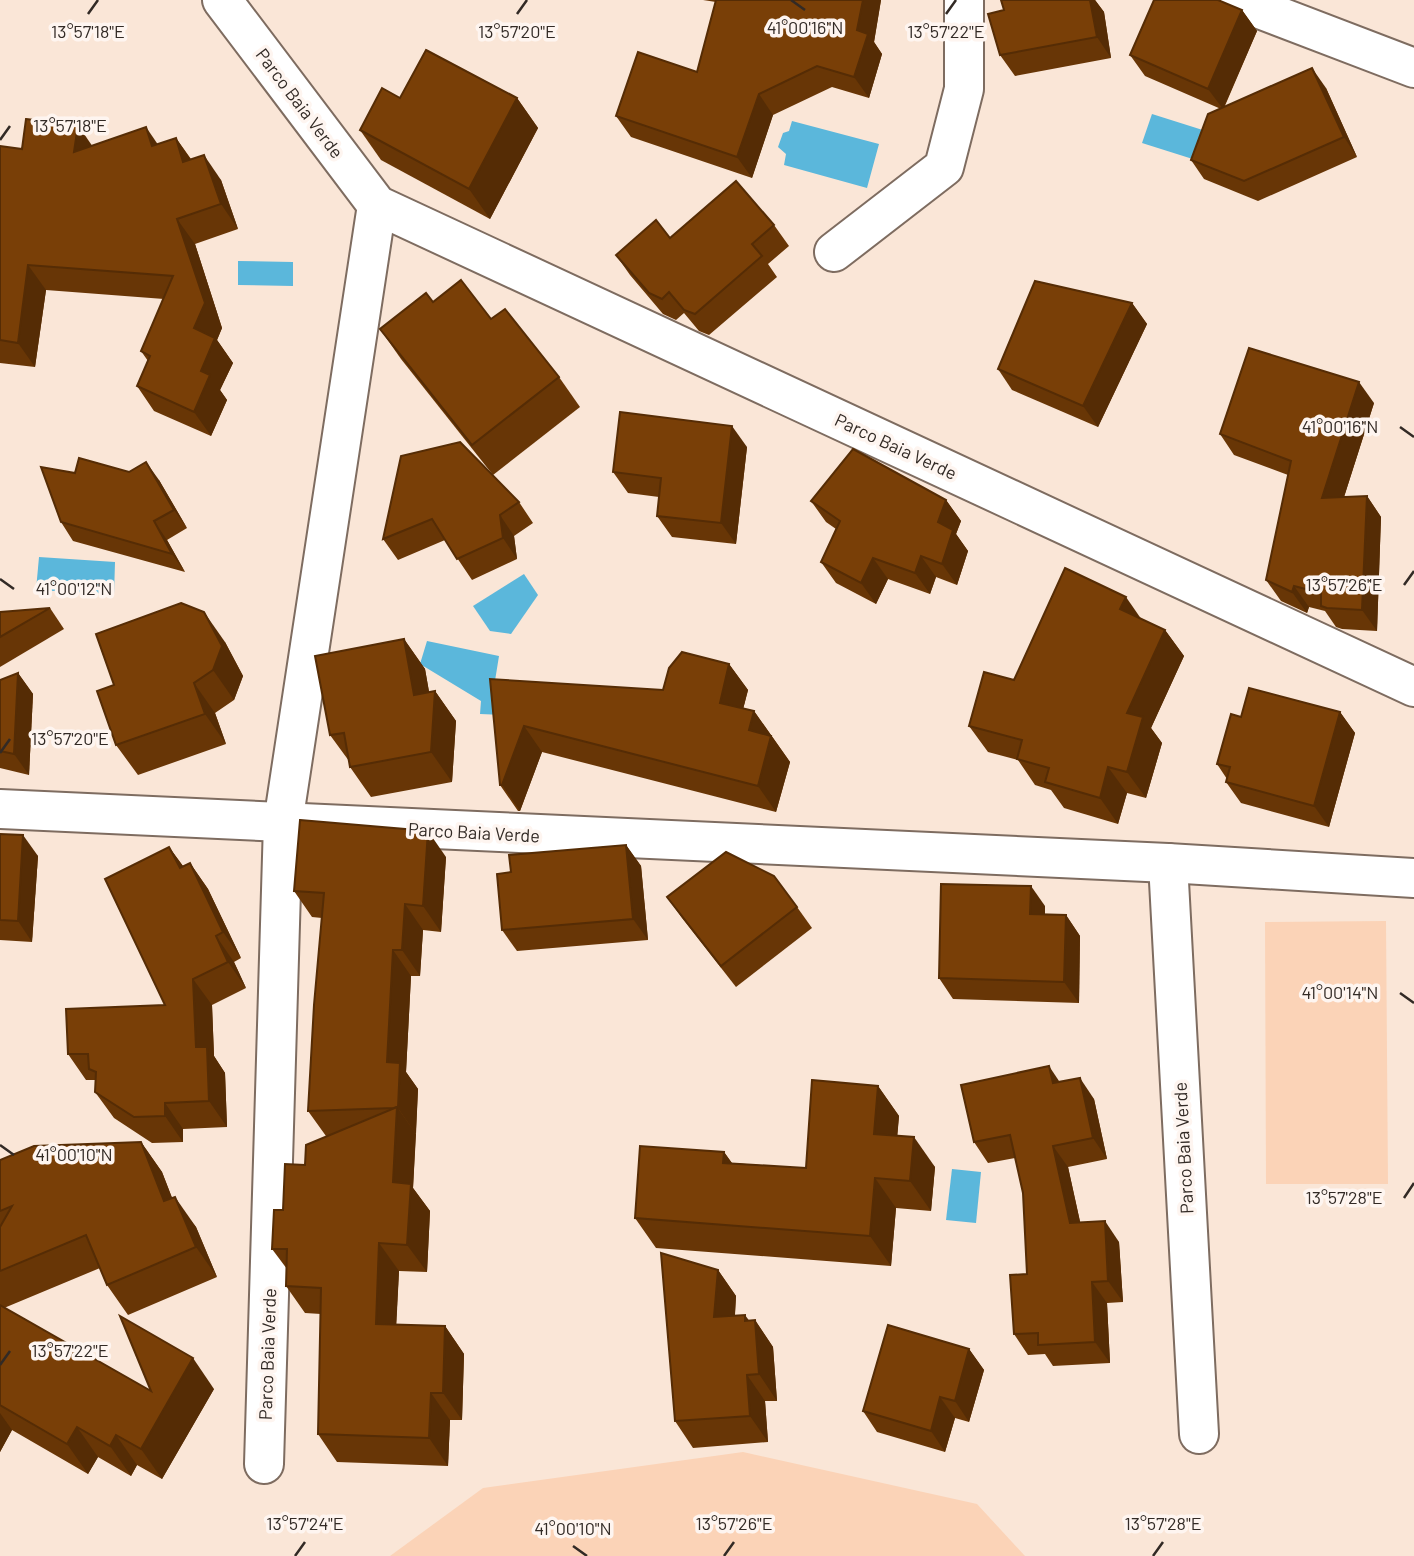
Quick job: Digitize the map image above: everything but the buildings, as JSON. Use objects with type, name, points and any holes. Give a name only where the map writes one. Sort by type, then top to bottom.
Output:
[{"type":"street","name":"Parco Baia Verde","points":[[222,0],[377,205],[1414,687]]},
{"type":"street","points":[[834,252],[944,167],[964,89],[964,0]]},
{"type":"street","points":[[1236,0],[1414,68]]},
{"type":"street","name":"Parco Baia Verde","points":[[264,1464],[283,823],[377,205]]},
{"type":"street","name":"Parco Baia Verde","points":[[0,809],[1168,863],[1414,878]]},
{"type":"street","name":"Parco Baia Verde","points":[[1168,863],[1199,1434]]},
{"type":"shaded area","points":[[1386,921],[1388,1184],[1266,1184],[1265,922]]},
{"type":"shaded area","points":[[743,1452],[977,1504],[1025,1556],[390,1556],[483,1488]]},
{"type":"water","points":[[1152,114],[1209,132],[1199,161],[1142,143]]},
{"type":"water","points":[[792,121],[879,144],[867,188],[784,165],[786,154],[778,147],[783,133],[789,131]]},
{"type":"water","points":[[238,261],[293,262],[293,286],[238,285]]},
{"type":"water","points":[[39,557],[115,562],[114,594],[36,590]]},
{"type":"water","points":[[524,574],[538,595],[511,634],[490,631],[473,606]]},
{"type":"water","points":[[427,641],[499,656],[493,693],[504,715],[480,714],[481,701],[420,664]]},
{"type":"water","points":[[952,1169],[981,1172],[976,1223],[946,1220]]}]
